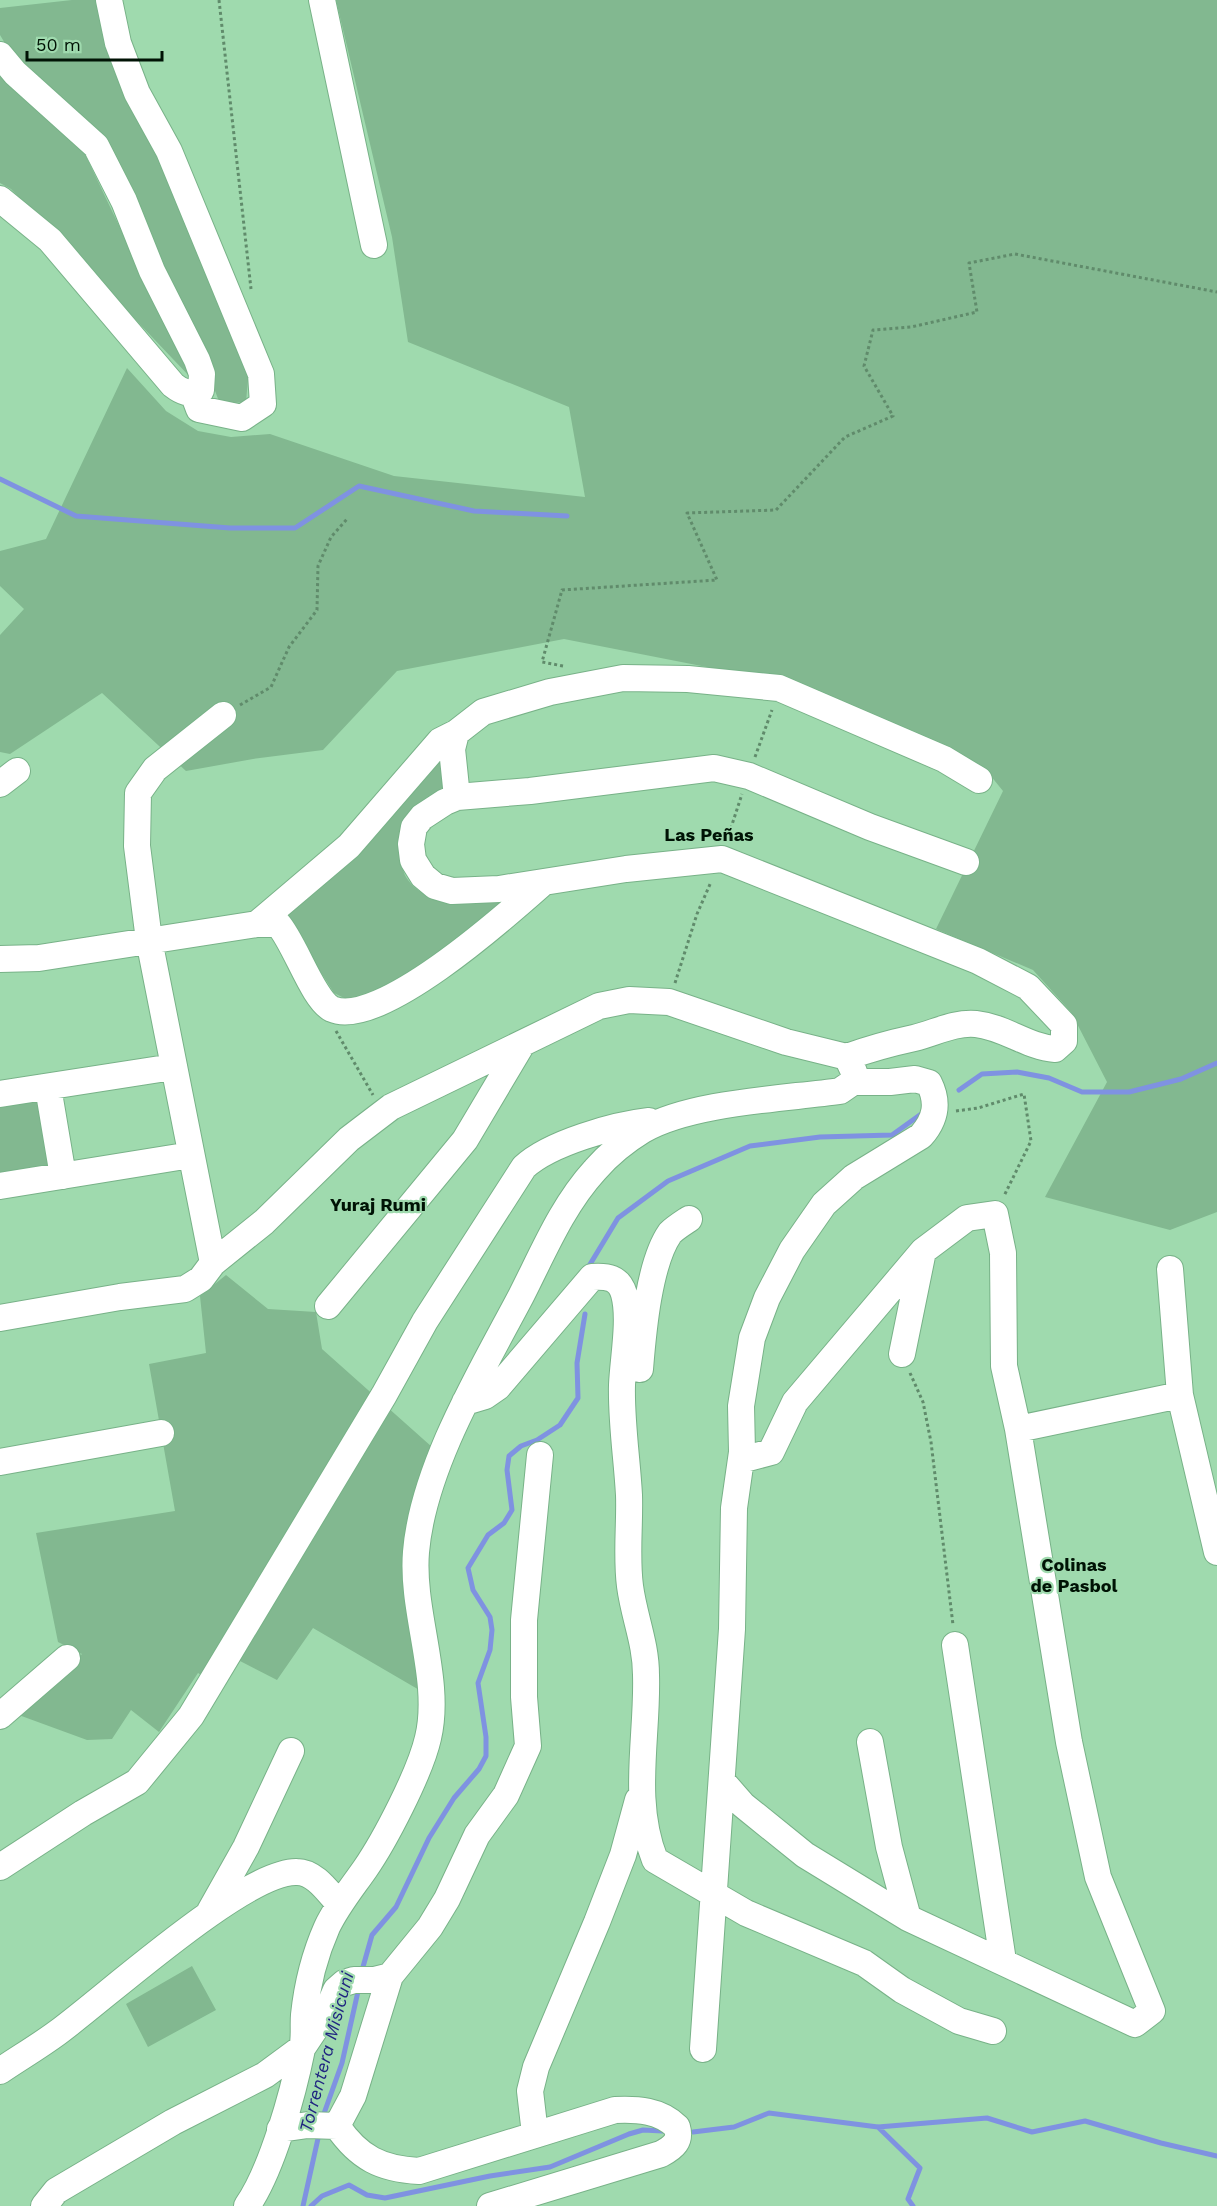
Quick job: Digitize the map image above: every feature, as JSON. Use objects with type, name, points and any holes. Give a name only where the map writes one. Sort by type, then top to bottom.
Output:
[{"type":"street","points":[[109,0],[118,43],[137,93],[169,151],[261,374],[263,405],[242,418],[199,409],[193,393]]},
{"type":"street","points":[[322,0],[374,245]]},
{"type":"street","points":[[0,55],[15,73],[96,146],[124,201],[152,271],[197,360],[202,383],[201,390],[193,393],[183,392],[172,385],[50,240],[0,199]]},
{"type":"street","points":[[256,924],[349,846],[440,741],[456,733],[483,712],[550,692],[623,678],[688,679],[779,688],[944,759],[979,780]]},
{"type":"street","points":[[213,1263],[149,940],[137,846],[138,793],[155,769],[223,716]]},
{"type":"street","points":[[456,733],[452,749],[457,797]]},
{"type":"street","points":[[0,1318],[120,1297],[185,1289],[201,1279],[213,1263],[264,1222],[349,1139],[391,1107],[599,1006],[629,1000],[669,1002],[786,1042],[847,1057],[890,1042],[914,1038],[950,1026],[976,1024],[1006,1031],[1038,1048],[1054,1049],[1064,1041],[1064,1025],[1028,987],[978,961],[722,859],[698,860],[499,889],[452,891],[435,885],[423,876],[413,860],[411,843],[414,827],[422,817],[445,801],[457,797],[530,791],[714,768],[749,776],[870,827],[966,862]]},
{"type":"street","points":[[0,965],[256,924],[278,924],[283,929],[319,996],[332,1009],[353,1011],[387,1000],[478,940],[544,882]]},
{"type":"street","points":[[0,959],[39,958]]},
{"type":"street","points":[[328,1306],[465,1140],[522,1044]]},
{"type":"street","points":[[847,1057],[854,1069],[853,1082]]},
{"type":"street","points":[[0,1094],[173,1067]]},
{"type":"street","points":[[0,1867],[74,1818],[137,1782],[190,1716],[384,1395],[425,1321],[524,1167],[545,1152],[631,1123],[670,1119],[709,1109],[840,1091],[853,1082],[915,1079],[929,1083],[934,1093],[936,1113],[921,1136],[837,1189],[792,1250],[767,1298],[752,1338],[741,1406],[741,1460],[734,1508],[732,1629],[703,2049]]},
{"type":"street","points":[[48,1087],[63,1176]]},
{"type":"street","points":[[247,2206],[263,2178],[280,2129],[303,2046],[304,2016],[314,1965],[326,1929],[339,1904],[367,1867],[386,1834],[428,1740],[431,1701],[416,1576],[416,1554],[419,1528],[436,1473],[465,1402],[549,1240],[576,1196],[593,1171],[614,1151],[644,1130],[670,1119]]},
{"type":"street","points":[[0,1186],[190,1155]]},
{"type":"street","points":[[722,1781],[743,1805],[805,1855],[908,1918],[1135,2024],[1152,2011],[1098,1877],[1069,1742],[1018,1429],[1004,1366],[1003,1253],[995,1214],[967,1218],[923,1251],[795,1402],[771,1452],[741,1460]]},
{"type":"street","points":[[624,1429],[637,1393],[644,1318],[661,1251],[671,1232],[688,1219]]},
{"type":"street","points":[[902,1354],[923,1251]]},
{"type":"street","points":[[1170,1269],[1180,1395],[1217,1552]]},
{"type":"street","points":[[465,1402],[485,1396],[498,1387],[592,1278],[608,1276],[616,1281],[624,1294],[624,1429],[630,1586],[645,1655],[641,1778],[649,1846],[655,1860],[746,1913],[864,1963],[902,1990],[959,2022],[993,2031]]},
{"type":"street","points":[[1018,1429],[1180,1395]]},
{"type":"street","points":[[0,1462],[161,1433]]},
{"type":"street","points":[[338,2126],[353,2096],[390,1976],[430,1927],[447,1899],[477,1835],[506,1795],[528,1746],[524,1697],[524,1620],[540,1455]]},
{"type":"street","points":[[955,1645],[1003,1961]]},
{"type":"street","points":[[0,1716],[67,1658]]},
{"type":"street","points":[[870,1742],[889,1847],[908,1918]]},
{"type":"street","points":[[207,1916],[246,1847],[291,1751]]},
{"type":"street","points":[[535,2134],[530,2091],[536,2067],[622,1855],[635,1814],[641,1778]]},
{"type":"street","points":[[0,2071],[57,2033],[207,1916],[265,1879],[298,1871],[310,1875],[339,1904]]},
{"type":"street","points":[[44,2206],[56,2191],[173,2122],[265,2074],[303,2046],[327,2011],[336,1990],[344,1983],[390,1976]]},
{"type":"street","points":[[338,2126],[349,2143],[365,2158],[402,2170],[419,2171],[615,2110],[641,2109],[673,2123],[679,2135],[676,2143],[661,2154],[490,2206]]},
{"type":"street","points":[[280,2129],[308,2125],[338,2126]]},
{"type":"path","points":[[219,0],[251,292]]},
{"type":"path","points":[[565,667],[542,662],[562,590],[717,580],[687,513],[776,510],[845,437],[893,416],[864,366],[873,330],[911,327],[977,312],[969,263],[1015,254],[1217,292]]},
{"type":"path","points":[[223,716],[271,687],[289,647],[317,610],[318,566],[331,537],[348,519]]},
{"type":"path","points":[[669,1002],[697,914],[722,859]]},
{"type":"path","points":[[332,1009],[333,1027],[372,1093],[380,1116]]},
{"type":"path","points":[[936,1113],[978,1108],[1024,1094],[1031,1141],[995,1214]]},
{"type":"path","points":[[902,1354],[923,1402],[931,1442],[955,1645]]},
{"type":"green space","points":[[72,0],[96,0],[119,67],[249,368],[246,402],[220,404],[193,333],[112,157],[9,50],[0,35],[0,8]]},
{"type":"green space","points":[[336,0],[1217,0],[1217,1212],[1170,1230],[1045,1197],[1107,1082],[1071,1012],[1033,970],[936,929],[1003,791],[986,770],[768,679],[564,639],[397,671],[323,750],[186,771],[102,693],[10,754],[0,752],[0,635],[24,609],[0,586],[0,551],[46,539],[127,368],[166,411],[198,431],[231,437],[270,434],[394,476],[585,497],[569,407],[408,342],[392,237]]},
{"type":"green space","points":[[0,70],[83,150],[192,379],[11,189],[0,183]]},
{"type":"green space","points":[[443,751],[445,792],[399,850],[406,877],[416,888],[442,899],[474,900],[519,894],[413,976],[350,1001],[334,993],[289,922],[287,914]]},
{"type":"green space","points":[[44,1097],[56,1169],[0,1179],[0,1104]]},
{"type":"green space","points":[[226,1275],[268,1309],[316,1312],[322,1349],[432,1447],[410,1517],[403,1558],[407,1615],[421,1691],[313,1628],[277,1680],[240,1661],[221,1687],[198,1673],[159,1732],[131,1710],[112,1739],[87,1740],[16,1714],[82,1654],[58,1642],[36,1533],[175,1511],[149,1364],[206,1353],[200,1296]]},
{"type":"green space","points":[[192,1966],[216,2010],[148,2047],[126,2004]]},
{"type":"waterway","points":[[0,479],[76,516],[230,528],[295,528],[359,486],[474,511],[567,516]]},
{"type":"waterway","name":"Torrentera Misicuni","points":[[959,1090],[982,1074],[1017,1072],[1049,1078],[1082,1092],[1129,1092],[1181,1079],[1217,1063]]},
{"type":"waterway","name":"Torrentera Misicuni","points":[[589,1266],[618,1218],[668,1181],[750,1146],[820,1137],[892,1135],[924,1112]]},
{"type":"waterway","name":"Torrentera Misicuni","points":[[361,1974],[372,1935],[396,1907],[429,1838],[454,1798],[479,1769],[486,1756],[486,1737],[478,1683],[490,1650],[492,1630],[490,1617],[473,1590],[468,1568],[488,1535],[504,1523],[512,1510],[507,1470],[509,1456],[521,1446],[537,1440],[560,1425],[578,1398],[577,1363],[585,1314]]},
{"type":"waterway","name":"Torrentera Misicuni","points":[[322,2119],[342,2063],[359,1987]]},
{"type":"waterway","points":[[693,2132],[734,2127],[769,2113],[878,2127],[987,2118],[1032,2132],[1085,2121],[1217,2156]]},
{"type":"waterway","points":[[878,2127],[920,2168],[908,2199],[913,2206]]},
{"type":"waterway","points":[[311,2206],[322,2196],[349,2185],[367,2195],[385,2198],[490,2176],[550,2167],[629,2134],[643,2130],[663,2131]]},
{"type":"waterway","name":"Torrentera Misicuni","points":[[303,2206],[319,2134]]},
{"type":"district","name":"Las Peñas","points":[[709,834]]},
{"type":"district","name":"Yuraj Rumi","points":[[378,1204]]},
{"type":"district","name":"Colinas de Pasbol","points":[[1074,1574]]}]
